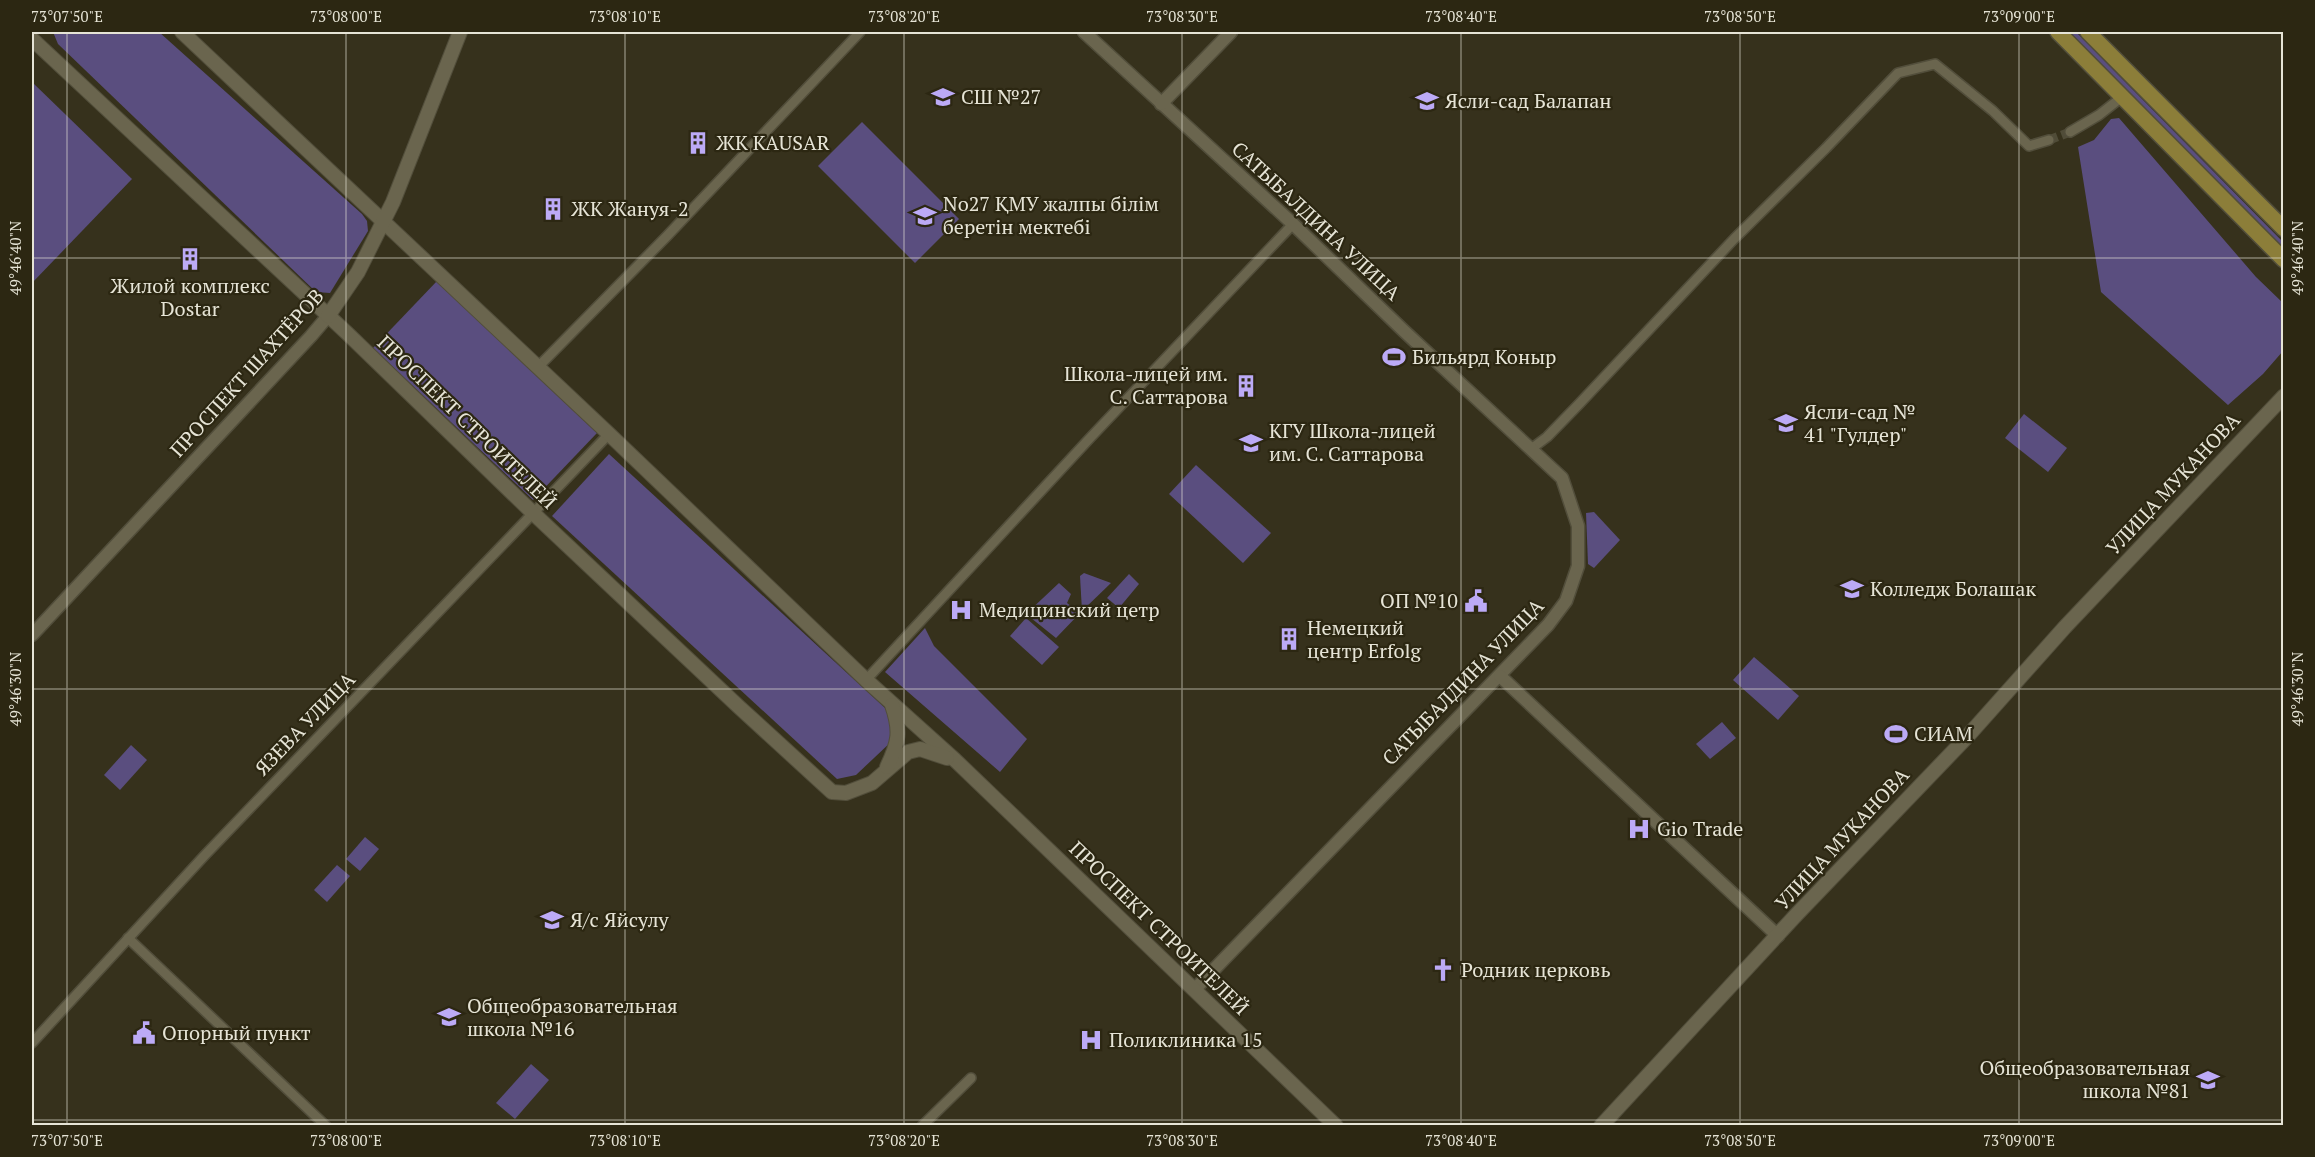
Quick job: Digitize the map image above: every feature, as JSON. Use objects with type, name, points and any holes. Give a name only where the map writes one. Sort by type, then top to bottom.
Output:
[{"type":"highway","points":[[2058,32],[2283,260]]},
{"type":"highway","points":[[2088,32],[2283,229]]},
{"type":"main road","name":"ПРОСПЕКТ СТРОИТЕЛЕЙ","points":[[182,32],[609,434],[866,680],[955,760],[1336,1125]]},
{"type":"main road","name":"ПРОСПЕКТ ШАХТЁРОВ","points":[[328,316],[358,272],[383,221],[425,124],[460,32]]},
{"type":"main road","name":"ПРОСПЕКТ СТРОИТЕЛЕЙ","points":[[32,39],[832,792],[846,793],[872,783],[908,752],[920,748],[955,760]]},
{"type":"main road","name":"УЛИЦА МУКАНОВА","points":[[1601,1125],[1966,738],[2073,619],[2283,396]]},
{"type":"main road","points":[[885,771],[899,737],[897,719],[891,702]]},
{"type":"street","points":[[538,367],[668,236],[860,32]]},
{"type":"street","name":"САТЫБАЛДИНА УЛИЦА","points":[[1084,32],[1293,224],[1562,478],[1578,526],[1578,566],[1566,600],[1548,625],[1195,989]]},
{"type":"street","points":[[1161,104],[1231,32]]},
{"type":"street","points":[[1531,449],[1547,437],[1734,238],[1826,148],[1898,73],[1935,64],[1993,111],[2029,146],[2049,140]]},
{"type":"street","points":[[2070,132],[2090,121],[2122,97]]},
{"type":"street","points":[[866,680],[1293,224]]},
{"type":"street","name":"ПРОСПЕКТ ШАХТЁРОВ","points":[[32,635],[328,316]]},
{"type":"street","name":"ЯЗЕВА УЛИЦА","points":[[32,1043],[205,855],[609,434]]},
{"type":"street","points":[[1500,676],[1778,936]]},
{"type":"street","points":[[129,938],[326,1125]]},
{"type":"street","points":[[922,1125],[971,1078]]},
{"type":"shaded area","points":[[53,32],[159,32],[362,214],[367,221],[368,231],[330,293],[316,292],[58,44]]},
{"type":"shaded area","points":[[2070,32],[2076,32],[2283,242],[2283,249]]},
{"type":"shaded area","points":[[32,82],[132,179],[32,283]]},
{"type":"shaded area","points":[[2119,118],[2256,277],[2283,303],[2283,351],[2263,374],[2228,405],[2101,292],[2078,147],[2094,140],[2111,119]]},
{"type":"shaded area","points":[[862,122],[959,219],[915,263],[818,166]]},
{"type":"shaded area","points":[[437,281],[597,433],[533,500],[373,348]]},
{"type":"shaded area","points":[[2024,414],[2067,448],[2048,472],[2005,438]]},
{"type":"shaded area","points":[[609,454],[885,708],[894,724],[892,741],[856,775],[837,779],[552,516]]},
{"type":"shaded area","points":[[1196,465],[1271,533],[1243,563],[1169,494]]},
{"type":"shaded area","points":[[1594,512],[1620,540],[1594,568],[1588,564],[1586,513]]},
{"type":"shaded area","points":[[1084,573],[1111,583],[1082,611],[1080,576]]},
{"type":"shaded area","points":[[1129,574],[1139,584],[1119,608],[1107,598]]},
{"type":"shaded area","points":[[1059,583],[1071,594],[1067,603],[1080,613],[1056,638],[1026,614]]},
{"type":"shaded area","points":[[1026,618],[1059,647],[1042,665],[1010,636]]},
{"type":"shaded area","points":[[925,628],[934,646],[1027,739],[1000,772],[885,672]]},
{"type":"shaded area","points":[[1754,657],[1799,696],[1778,720],[1733,680]]},
{"type":"shaded area","points":[[1722,722],[1736,738],[1710,759],[1696,744]]},
{"type":"shaded area","points":[[131,745],[147,760],[120,790],[104,775]]},
{"type":"shaded area","points":[[365,837],[379,849],[360,871],[346,859]]},
{"type":"shaded area","points":[[337,865],[350,876],[327,902],[314,890]]},
{"type":"shaded area","points":[[531,1064],[549,1080],[515,1119],[496,1103]]},
{"type":"tunnel","points":[[2049,140],[2070,132]]},
{"type":"place","name":"СШ №27","points":[[943,97]]},
{"type":"place","name":"Ясли-сад Балапан","points":[[1427,101]]},
{"type":"place","name":"ЖК KAUSAR","points":[[698,143]]},
{"type":"place","name":"ЖК Жануя-2","points":[[553,209]]},
{"type":"place","name":"No27 ҚМУ жалпы білім беретін мектебі","points":[[925,216]]},
{"type":"place","name":"Жилой комплекс Dostar","points":[[190,259]]},
{"type":"place","name":"Бильярд Коныр","points":[[1394,357]]},
{"type":"place","name":"Школа-лицей им. С. Саттарова","points":[[1246,386]]},
{"type":"place","name":"Ясли-сад № 41 \"Гулдер\"","points":[[1786,423]]},
{"type":"place","name":"КГУ Школа-лицей им. С. Саттарова","points":[[1251,443]]},
{"type":"place","name":"Колледж Болашак","points":[[1852,589]]},
{"type":"place","name":"ОП №10","points":[[1476,601]]},
{"type":"place","name":"Медицинский цетр","points":[[961,610]]},
{"type":"place","name":"Немецкий центр Erfolg","points":[[1289,639]]},
{"type":"place","name":"СИАМ","points":[[1896,734]]},
{"type":"place","name":"Gio Trade","points":[[1639,829]]},
{"type":"place","name":"Я/c Яйсулу","points":[[552,920]]},
{"type":"place","name":"Родник церковь","points":[[1443,970]]},
{"type":"place","name":"Общеобразовательная школа №16","points":[[449,1017]]},
{"type":"place","name":"Опорный пункт","points":[[144,1033]]},
{"type":"place","name":"Поликлиника 15","points":[[1091,1040]]},
{"type":"place","name":"Общеобразовательная школа №81","points":[[2208,1080]]}]
